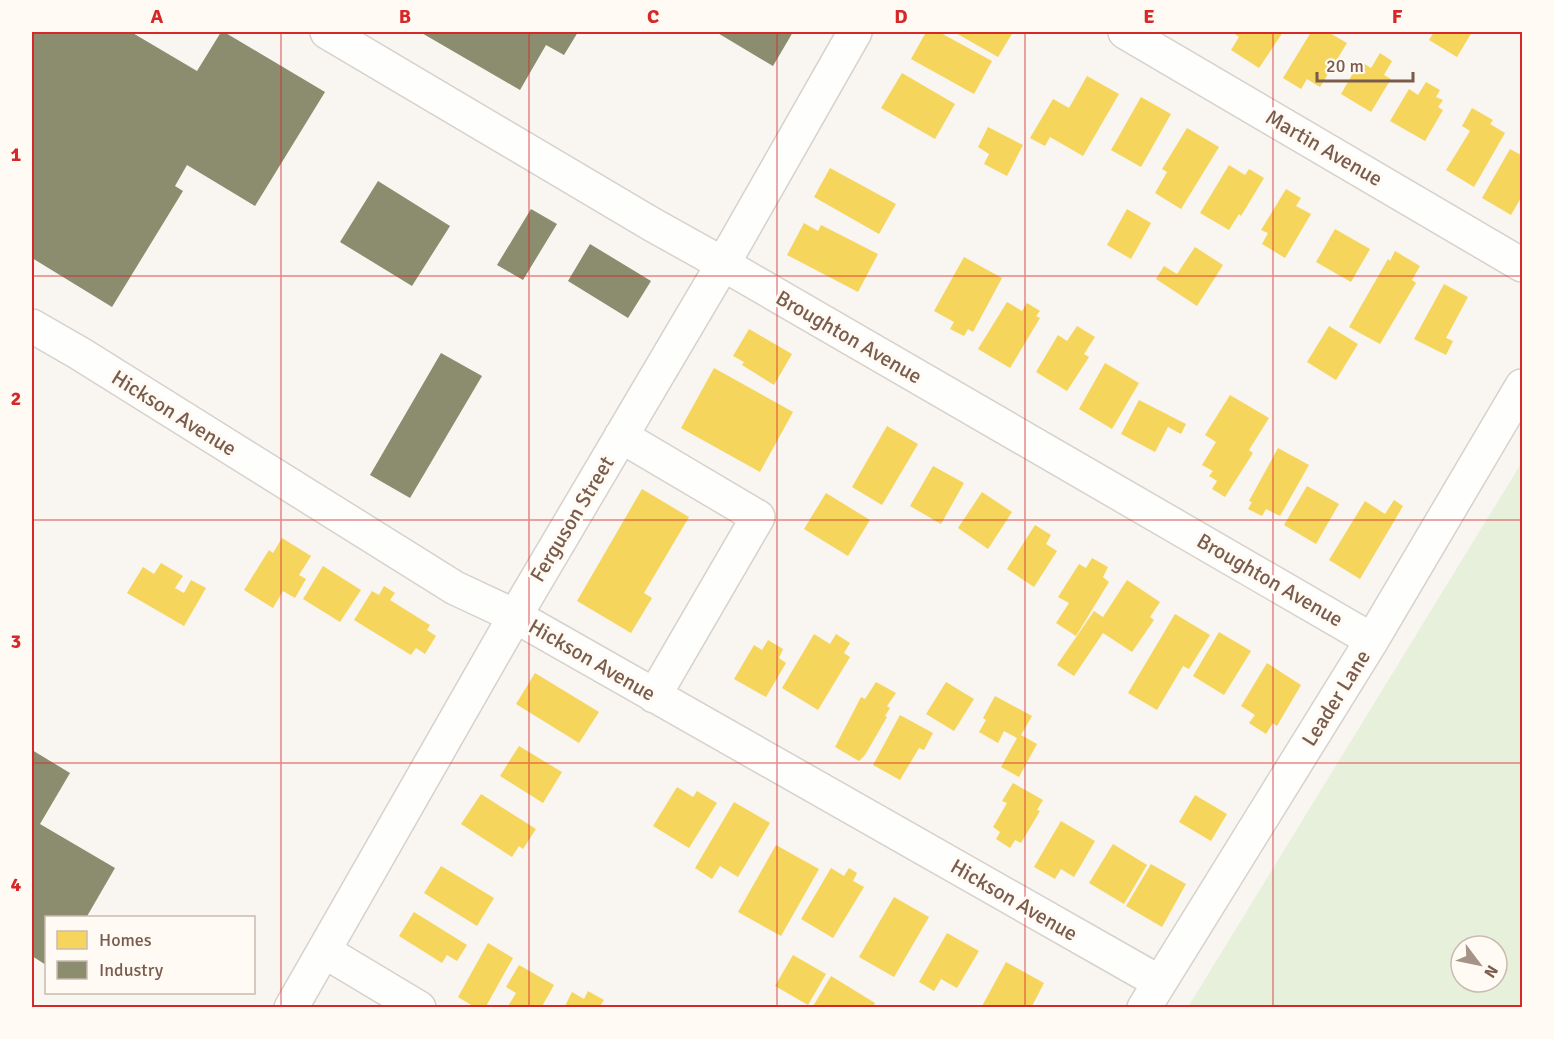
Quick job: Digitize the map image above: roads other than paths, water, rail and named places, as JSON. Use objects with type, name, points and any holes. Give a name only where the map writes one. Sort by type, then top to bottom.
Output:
[{"type":"street","name":"Broughton Avenue","points":[[327,32],[652,225],[1372,640]]},
{"type":"street","name":"Ferguson Street","points":[[291,1008],[515,616],[723,264],[855,32]]},
{"type":"street","name":"Martin Avenue","points":[[1125,32],[1522,265]]},
{"type":"street","name":"Hickson Avenue","points":[[32,326],[89,359],[455,588],[515,616],[654,696],[1151,995]]},
{"type":"street","name":"Leader Lane","points":[[1151,995],[1372,640],[1522,386]]},
{"type":"street","points":[[621,436],[759,517],[654,696]]},
{"type":"street","points":[[324,951],[419,1008]]}]
